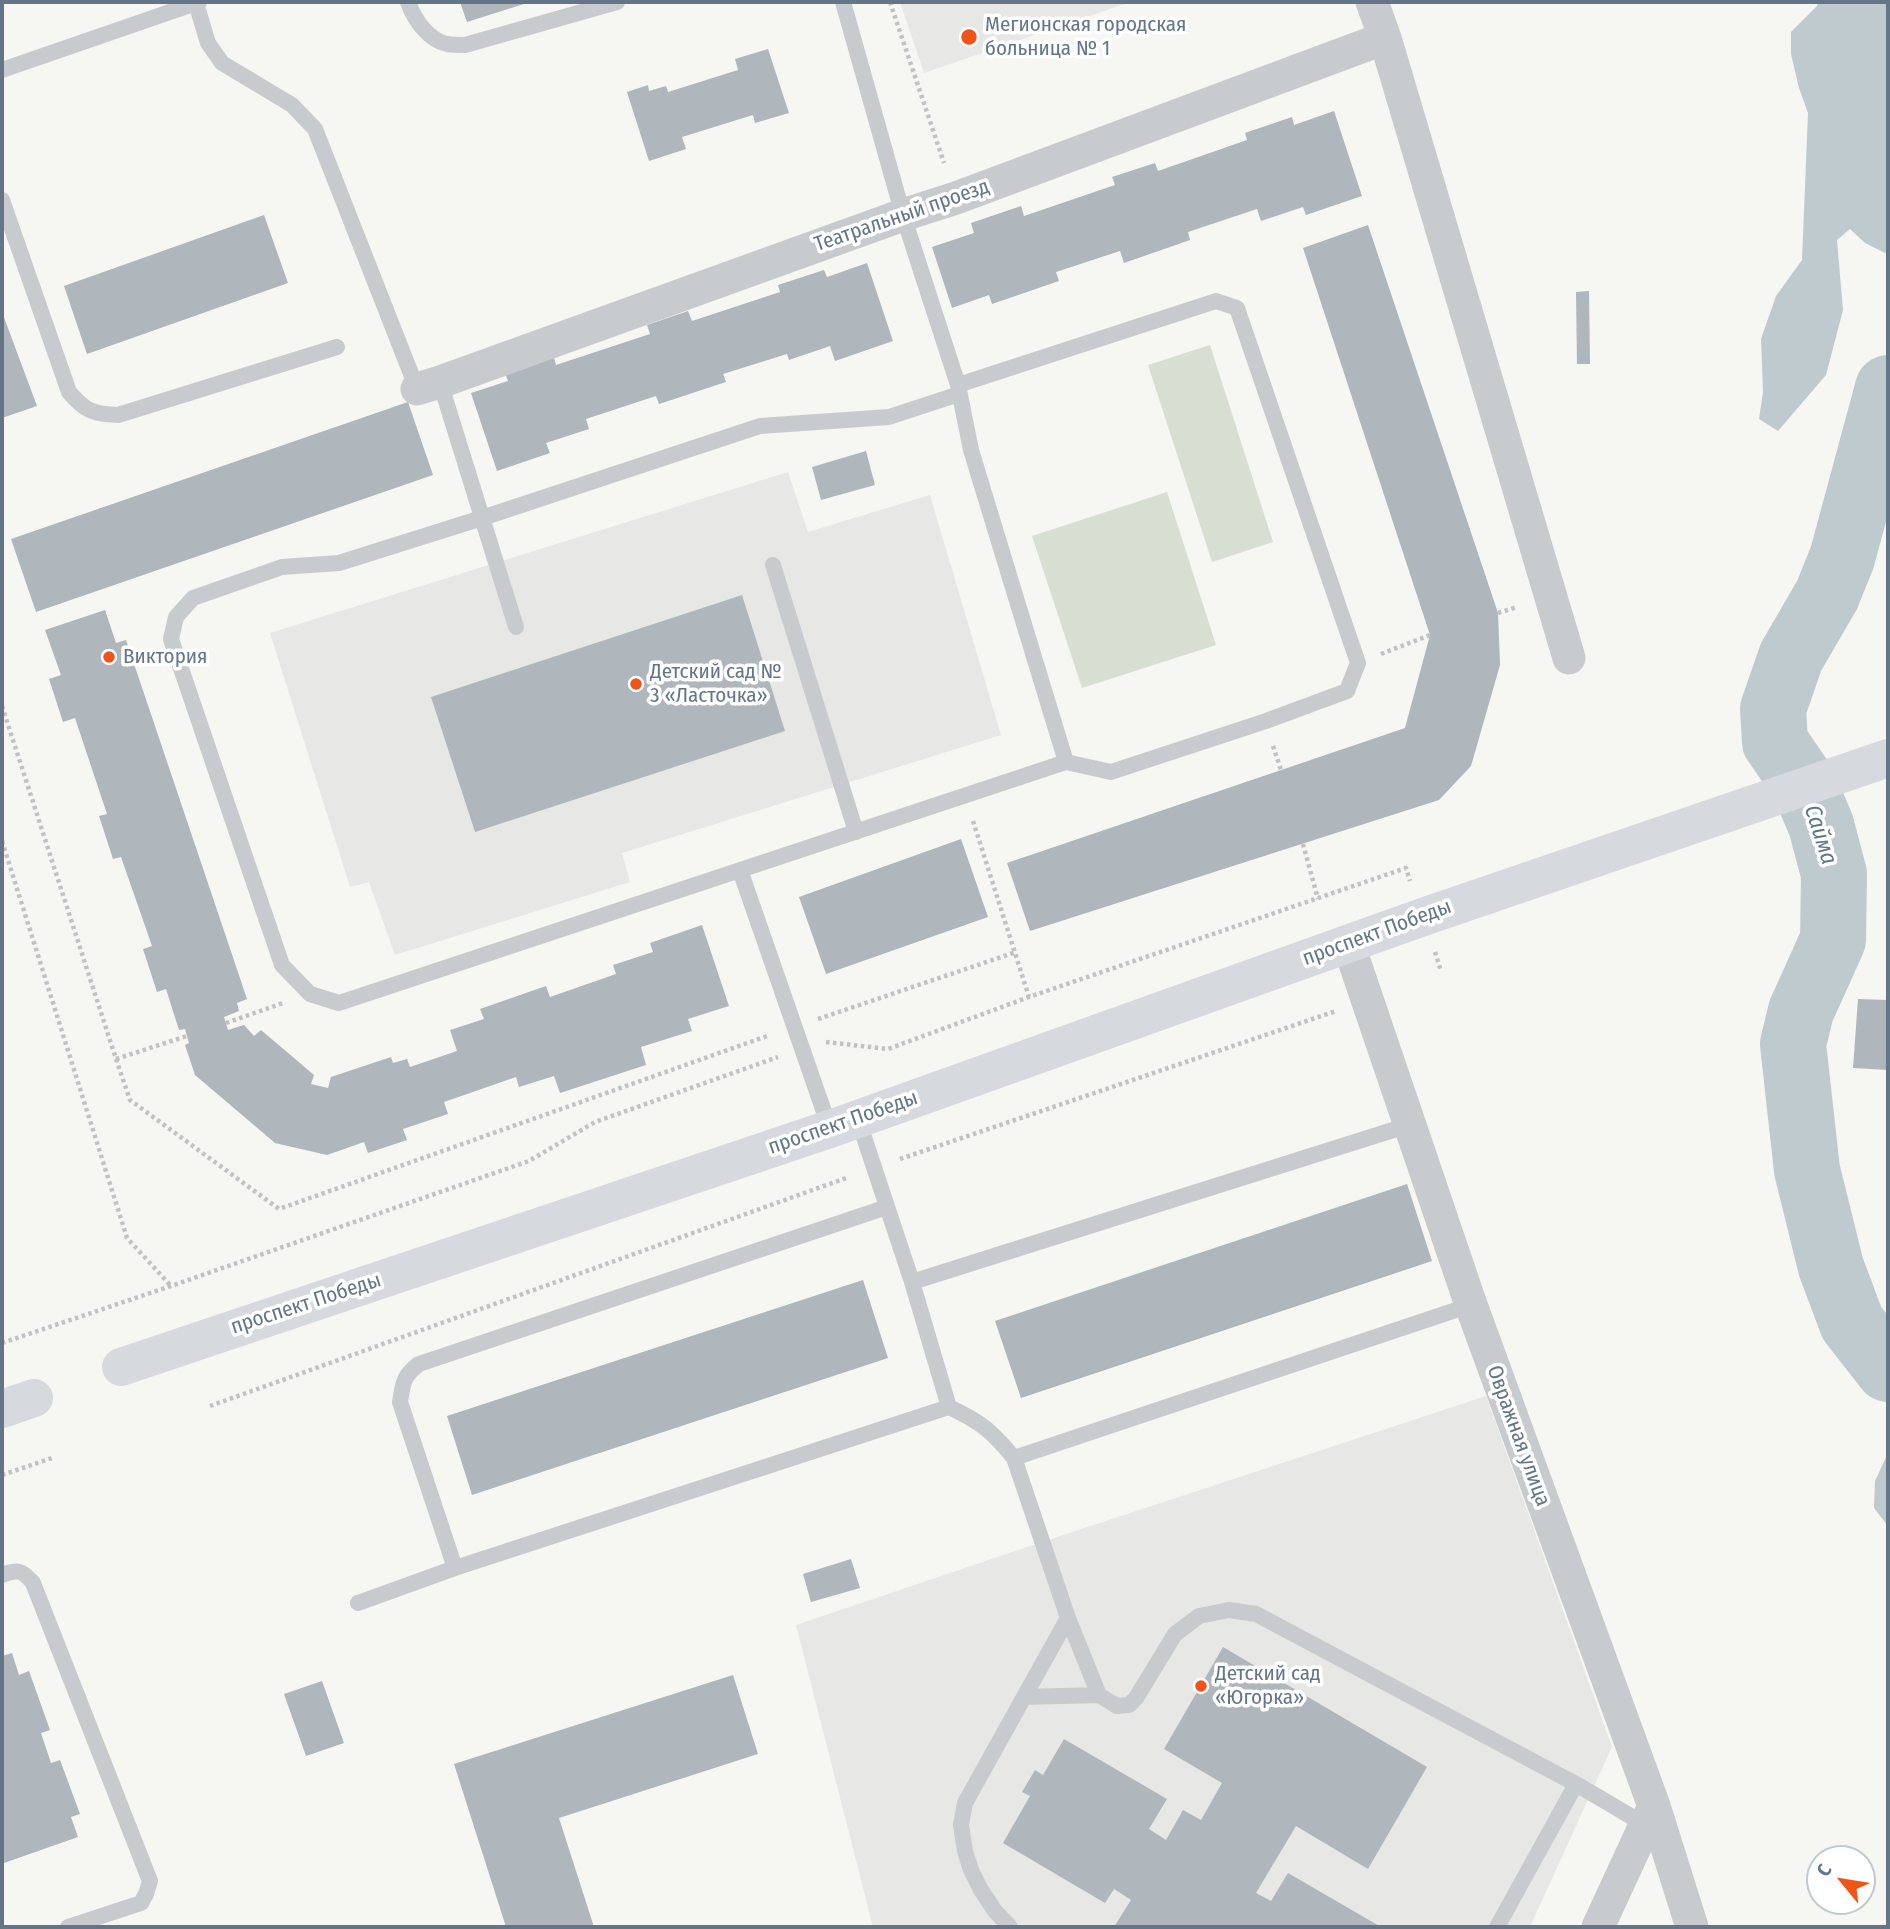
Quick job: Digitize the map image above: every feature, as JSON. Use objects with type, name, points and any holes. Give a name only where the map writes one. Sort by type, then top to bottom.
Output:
[{"type":"street","points":[[1373,2],[1569,657]]},
{"type":"street","name":"Театральный проезд","points":[[428,385],[956,198],[1385,38]]},
{"type":"street","name":"проспект Победы","points":[[121,1367],[844,1124],[1348,943],[1888,758]]},
{"type":"street","name":"Овражная улица","points":[[1348,943],[1649,1815],[1692,1927]]},
{"type":"street","points":[[1598,1927],[1649,1815]]},
{"type":"lane","points":[[2,70],[197,2],[208,43],[222,63],[292,105],[315,129],[428,385],[482,518],[516,627]]},
{"type":"lane","points":[[408,2],[412,14],[428,33],[445,44],[465,45],[617,2]]},
{"type":"lane","points":[[843,2],[903,215],[958,390],[971,450],[1066,762]]},
{"type":"lane","points":[[2,200],[69,391],[80,406],[100,414],[118,415],[337,347]]},
{"type":"lane","points":[[1216,301],[1237,308],[1357,663],[1347,691],[1111,772],[1066,762],[339,1003],[310,994],[282,965],[171,639],[176,617],[192,598],[282,567],[338,563],[760,426],[889,417],[958,390],[1216,301]]},
{"type":"lane","points":[[773,565],[856,832]]},
{"type":"lane","points":[[740,870],[801,1049],[844,1124],[875,1168],[949,1407]]},
{"type":"lane","points":[[912,1282],[1409,1125]]},
{"type":"lane","points":[[455,1568],[400,1402],[403,1383],[408,1373],[418,1364],[887,1207]]},
{"type":"lane","points":[[1014,1458],[1471,1305]]},
{"type":"lane","points":[[358,1603],[455,1568],[949,1407],[977,1420],[997,1437],[1014,1458],[1068,1618],[1099,1695]]},
{"type":"lane","points":[[2,1575],[16,1570],[26,1574],[33,1583],[150,1881],[141,1903],[68,1927]]},
{"type":"lane","points":[[1024,1697],[1099,1695],[1117,1706],[1129,1705],[1175,1634],[1199,1616],[1229,1609],[1256,1614],[1576,1784],[1649,1815]]},
{"type":"lane","points":[[1010,1927],[981,1890],[965,1851],[961,1825],[964,1803],[1068,1618]]},
{"type":"lane","points":[[1497,1927],[1576,1784]]},
{"type":"path","points":[[890,2],[956,198]]},
{"type":"path","points":[[1497,613],[1513,608]]},
{"type":"path","points":[[1357,663],[1430,635]]},
{"type":"path","points":[[2,706],[130,1100],[279,1209],[793,1027],[1016,952]]},
{"type":"path","points":[[965,797],[1029,997]]},
{"type":"path","points":[[2,841],[127,1238],[171,1286]]},
{"type":"path","points":[[1303,844],[1318,899]]},
{"type":"path","points":[[2,1343],[529,1161],[595,1122],[801,1049],[827,1042],[888,1049],[1029,997],[1406,868],[1441,971]]},
{"type":"path","points":[[226,1023],[310,994]]},
{"type":"path","points":[[210,1406],[875,1168],[1367,1000]]},
{"type":"path","points":[[116,1059],[187,1036]]},
{"type":"path","points":[[2,1475],[55,1457]]},
{"type":"shaded area","name":"Мегионская городская больница № 1","points":[[900,2],[1130,2],[924,73]]},
{"type":"shaded area","points":[[1818,2],[1888,2],[1888,252],[1865,243],[1850,229],[1837,240],[1843,310],[1826,375],[1778,431],[1759,419],[1763,392],[1761,339],[1776,296],[1802,260],[1808,113],[1791,54],[1791,32]]},
{"type":"shaded area","points":[[1210,345],[1273,542],[1212,562],[1148,365]]},
{"type":"shaded area","name":"Детский сад № 3 «Ласточка»","points":[[788,472],[808,532],[930,495],[1001,735],[622,853],[630,882],[395,955],[369,882],[350,887],[270,633]]},
{"type":"shaded area","points":[[1167,492],[1216,645],[1082,688],[1032,536]]},
{"type":"shaded area","name":"Детский сад «Югорка»","points":[[1486,1396],[1612,1747],[1530,1927],[873,1927],[796,1625]]},
{"type":"shaded area","points":[[1888,1453],[1888,1526],[1874,1508],[1875,1481]]},
{"type":"building","points":[[460,2],[530,2],[467,22]]},
{"type":"building","points":[[768,49],[789,113],[755,123],[753,115],[682,137],[686,149],[649,161],[627,92],[648,85],[649,91],[666,86],[668,92],[738,70],[735,59]]},
{"type":"building","points":[[1334,111],[1362,196],[1306,215],[1303,207],[1261,221],[1257,209],[1188,232],[1190,240],[1124,263],[1120,251],[1056,272],[1059,281],[992,304],[989,295],[952,308],[932,247],[974,233],[971,223],[1021,206],[1024,216],[1115,185],[1112,177],[1155,163],[1158,171],[1247,140],[1245,133],[1292,117],[1294,125]]},
{"type":"building","points":[[264,215],[288,283],[87,354],[64,286]]},
{"type":"building","points":[[1368,225],[1498,613],[1500,665],[1471,766],[1439,800],[1030,931],[1007,863],[1405,728],[1430,635],[1303,248]]},
{"type":"building","points":[[867,263],[893,341],[835,361],[830,346],[789,360],[787,354],[723,374],[726,382],[659,404],[656,396],[586,419],[589,429],[546,443],[550,453],[497,471],[471,393],[508,381],[504,370],[553,354],[556,365],[650,334],[647,325],[688,311],[692,321],[780,292],[778,285],[824,270],[827,277]]},
{"type":"building","points":[[1589,291],[1590,364],[1577,364],[1576,292]]},
{"type":"building","points":[[2,312],[37,406],[2,418]]},
{"type":"building","points":[[408,402],[433,475],[36,612],[11,539]]},
{"type":"building","points":[[866,451],[875,485],[821,500],[812,467]]},
{"type":"building","points":[[742,595],[785,731],[475,832],[431,697]]},
{"type":"building","points":[[105,610],[116,643],[126,640],[247,999],[237,1003],[239,1011],[224,1017],[228,1030],[244,1025],[254,1036],[261,1030],[314,1075],[311,1084],[328,1088],[331,1077],[391,1057],[393,1063],[407,1059],[410,1067],[457,1051],[450,1030],[484,1019],[480,1009],[546,986],[550,997],[616,974],[613,965],[653,952],[650,943],[702,925],[729,1006],[688,1019],[692,1031],[641,1047],[646,1065],[560,1093],[554,1076],[519,1087],[516,1077],[444,1102],[448,1114],[403,1129],[407,1140],[368,1153],[364,1142],[327,1155],[275,1143],[195,1075],[185,1045],[189,1043],[185,1029],[179,1030],[166,989],[157,992],[143,949],[152,946],[121,857],[113,859],[99,816],[107,814],[75,718],[63,722],[49,679],[61,675],[45,630]]},
{"type":"building","points":[[961,839],[988,917],[826,974],[799,897]]},
{"type":"building","points":[[1858,999],[1888,1000],[1888,1070],[1853,1068]]},
{"type":"building","points":[[1407,1184],[1432,1261],[1021,1398],[995,1321]]},
{"type":"building","points":[[863,1280],[888,1358],[472,1495],[447,1416]]},
{"type":"building","points":[[851,1559],[860,1588],[811,1602],[803,1574]]},
{"type":"building","points":[[1223,1647],[1427,1767],[1368,1869],[1296,1826],[1256,1893],[1271,1901],[1288,1873],[1381,1927],[1114,1927],[1131,1900],[1114,1889],[1105,1903],[1003,1843],[1030,1796],[1022,1792],[1035,1770],[1043,1775],[1064,1739],[1167,1799],[1149,1829],[1166,1840],[1183,1810],[1201,1820],[1222,1783],[1164,1749]]},
{"type":"building","points":[[12,1653],[19,1675],[29,1671],[50,1730],[41,1733],[51,1763],[60,1760],[80,1814],[71,1817],[78,1837],[4,1863],[2,1656]]},
{"type":"building","points":[[733,1675],[758,1754],[559,1818],[594,1927],[506,1927],[454,1764]]},
{"type":"building","points":[[322,1681],[344,1743],[306,1756],[284,1694]]},
{"type":"waterway","name":"Сайма","points":[[1888,388],[1842,558],[1827,595],[1791,657],[1773,709],[1775,742],[1803,783],[1821,825],[1834,874],[1833,940],[1801,1011],[1793,1044],[1807,1170],[1831,1267],[1852,1323],[1888,1369]]},
{"type":"place","name":"Мегионская городская больница № 1","points":[[969,37]]},
{"type":"place","name":"Виктория","points":[[109,657]]},
{"type":"place","name":"Детский сад № 3 «Ласточка»","points":[[636,684]]},
{"type":"place","name":"Детский сад «Югорка»","points":[[1201,1686]]}]
